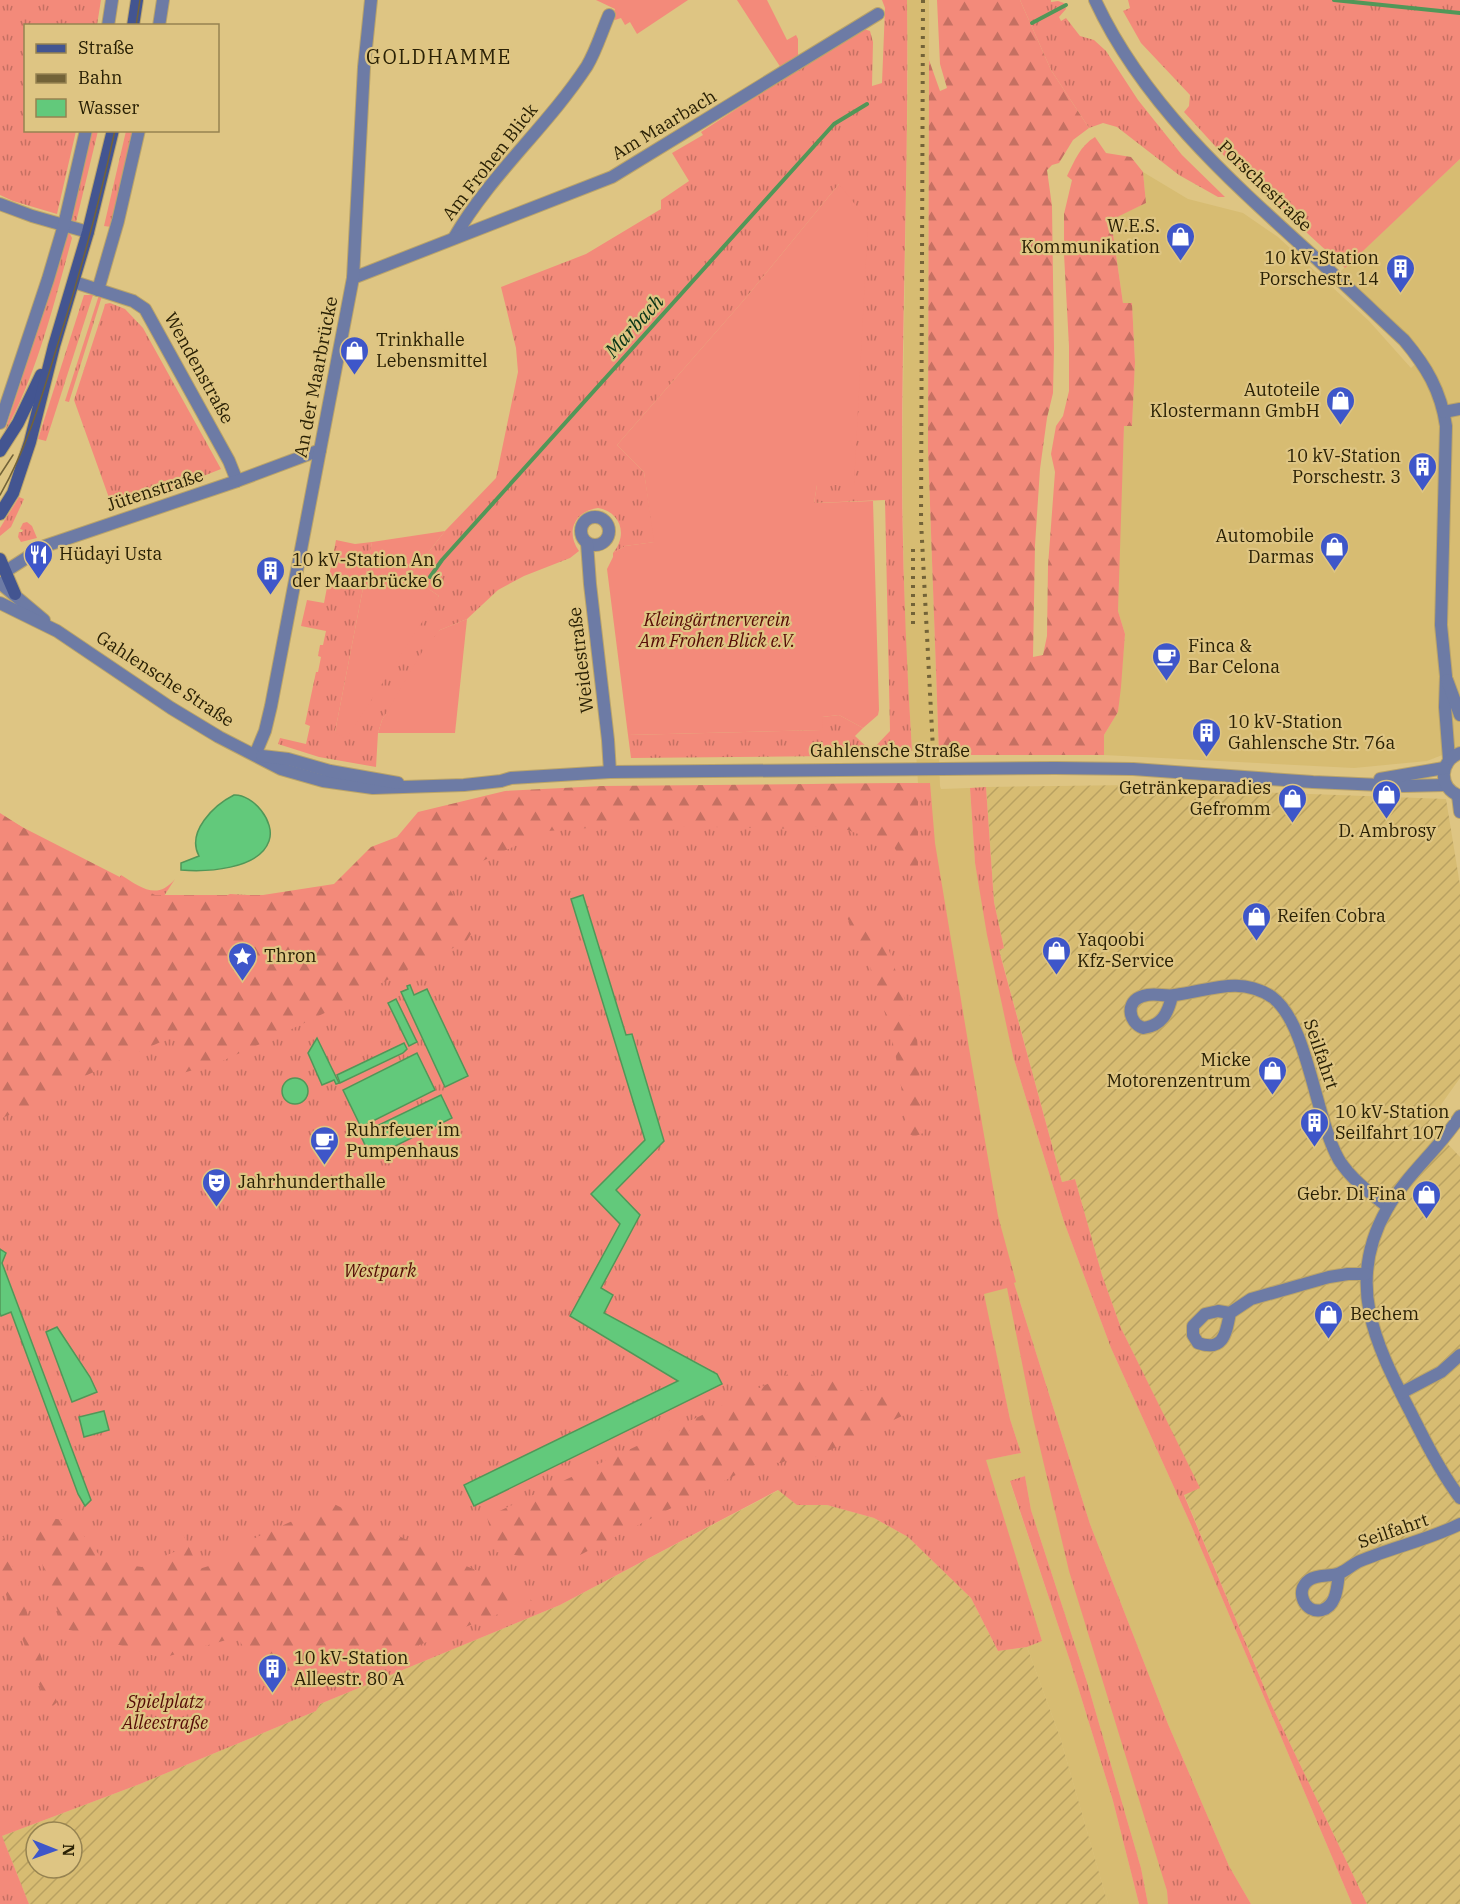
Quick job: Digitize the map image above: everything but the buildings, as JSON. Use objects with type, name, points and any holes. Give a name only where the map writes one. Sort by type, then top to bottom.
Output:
[{"type":"main road","points":[[134,24],[137,0]]},
{"type":"main road","points":[[0,514],[20,476],[54,346],[88,232],[113,132]]},
{"type":"main road","points":[[0,451],[18,423],[54,346]]},
{"type":"main road","name":"Gahlensche Straße","points":[[0,560],[15,594]]},
{"type":"street","points":[[108,24],[112,0]]},
{"type":"street","points":[[159,24],[163,0]]},
{"type":"street","name":"An der Maarbrücke","points":[[255,755],[265,731],[353,279],[364,67],[371,0]]},
{"type":"street","name":"Porschestraße","points":[[1095,0],[1117,40],[1152,94],[1200,149],[1404,340],[1418,356],[1439,394],[1444,412],[1446,440],[1441,626],[1446,676],[1445,707],[1451,760]]},
{"type":"street","name":"Am Maarbach","points":[[454,238],[612,177],[878,14]]},
{"type":"street","name":"Am Frohen Blick","points":[[353,279],[454,238],[469,213],[588,65],[609,15]]},
{"type":"street","points":[[0,423],[64,225],[86,132]]},
{"type":"street","points":[[98,290],[139,132]]},
{"type":"street","points":[[0,204],[88,232]]},
{"type":"street","name":"Wendenstraße","points":[[74,282],[133,301],[145,309],[229,461],[237,482]]},
{"type":"street","points":[[1444,412],[1460,409]]},
{"type":"street","name":"Jütenstraße","points":[[6,571],[45,546],[237,482],[320,450]]},
{"type":"street","name":"Weidestraße","points":[[587,543],[610,772]]},
{"type":"street","name":"Gahlensche Straße","points":[[0,583],[57,631],[171,708],[281,770],[323,781],[374,788],[501,782],[511,778],[610,772],[1067,768],[1172,772],[1313,782],[1403,786],[1445,785]]},
{"type":"street","name":"Gahlensche Straße","points":[[0,603],[57,631]]},
{"type":"street","name":"Porschestraße","points":[[1446,676],[1460,715]]},
{"type":"street","points":[[1451,760],[1443,777],[1445,785],[1459,796],[1460,812]]},
{"type":"street","name":"Gahlensche Straße","points":[[1362,783],[1451,760]]},
{"type":"street","name":"Seilfahrt","points":[[1172,996],[1213,986],[1238,986],[1256,988],[1282,1006],[1295,1030],[1338,1158],[1360,1185],[1388,1207]]},
{"type":"street","points":[[1460,1116],[1388,1207],[1371,1249],[1366,1274],[1366,1298],[1381,1353],[1434,1459],[1460,1498]]},
{"type":"street","points":[[1230,1312],[1251,1299],[1329,1277],[1366,1274]]},
{"type":"street","points":[[1401,1393],[1441,1372],[1460,1354]]},
{"type":"street","name":"Seilfahrt","points":[[1338,1574],[1358,1562],[1441,1533],[1460,1524]]},
{"type":"shaded area","points":[[907,0],[929,0],[928,449],[940,786],[941,789],[970,788],[975,863],[1013,1056],[1064,1222],[1111,1348],[1191,1525],[1352,1904],[1251,1904],[1229,1866],[1168,1724],[1090,1524],[1014,1283],[1167,1891],[1168,1904],[1148,1904],[1141,1868],[1087,1682],[1031,1510],[1025,1476],[1010,1482],[1070,1661],[1113,1801],[1139,1904],[1108,1904],[1060,1737],[1027,1647],[1042,1641],[985,1460],[1021,1453],[1010,1419],[979,1274],[916,752],[912,751],[905,634],[902,463]]},
{"type":"shaded area","points":[[1460,159],[1460,748],[1427,761],[1354,768],[1104,755],[1104,735],[1118,712],[1125,634],[1118,611],[1119,545],[1124,426],[1132,426],[1135,362],[1132,303],[1123,303],[1111,219],[1146,203],[1143,172],[1188,199],[1243,213],[1278,237],[1369,321],[1411,368],[1425,355],[1341,271]]},
{"type":"shaded area","points":[[1132,785],[1152,788],[1446,799],[1460,885],[1460,1078],[1428,1123],[1460,1157],[1460,1904],[1367,1904],[1272,1706],[1184,1494],[1199,1488],[1121,1328],[1102,1275],[1075,1179],[1062,1182],[999,949],[1004,948],[994,902],[986,787]]},
{"type":"shaded area","points":[[779,1490],[797,1505],[827,1505],[874,1518],[908,1537],[971,1598],[998,1651],[1027,1647],[1060,1737],[1108,1904],[29,1904],[2,1836],[24,1828],[24,1880],[84,1880],[84,1820],[44,1820],[140,1784],[316,1711],[320,1704],[560,1605]]},
{"type":"green space","points":[[0,0],[101,0],[97,24],[24,24],[24,132],[76,132],[57,214],[0,195]]},
{"type":"green space","points":[[596,0],[688,0],[637,34],[630,22],[625,25],[621,18],[615,20],[612,17],[615,9]]},
{"type":"green space","points":[[737,0],[767,0],[787,40],[796,35],[798,57],[781,68]]},
{"type":"green space","points":[[882,0],[907,0],[902,498],[912,751],[831,756],[631,758],[628,735],[822,730],[822,717],[839,715],[863,728],[855,736],[871,751],[890,731],[885,500],[814,503],[817,485],[853,485],[839,184],[744,300],[617,445],[644,472],[655,542],[625,546],[613,553],[618,546],[621,532],[617,519],[606,510],[598,508],[583,513],[573,530],[575,544],[579,551],[570,558],[524,576],[498,590],[467,619],[440,630],[382,720],[378,733],[376,767],[319,757],[278,744],[280,738],[306,744],[310,726],[305,724],[321,657],[318,656],[320,645],[323,645],[326,631],[301,626],[307,600],[324,603],[336,540],[355,544],[372,542],[335,732],[439,596],[410,576],[445,531],[496,478],[518,372],[516,348],[501,287],[586,254],[661,209],[661,200],[689,181],[672,153],[703,135],[701,132],[861,28],[870,31],[873,42],[872,86],[882,83],[885,8]]},
{"type":"green space","points":[[937,0],[1020,0],[1051,70],[1089,128],[1073,140],[1059,163],[1047,170],[1052,206],[1053,393],[1040,469],[1035,545],[1033,657],[1043,655],[1047,636],[1048,566],[1055,472],[1051,454],[1056,426],[1063,416],[1069,391],[1064,214],[1072,180],[1067,176],[1082,149],[1095,137],[1106,153],[1131,157],[1143,172],[1146,203],[1111,220],[1123,303],[1132,303],[1135,362],[1132,426],[1124,426],[1118,611],[1125,634],[1121,687],[1118,712],[1104,735],[1104,755],[939,755],[928,449],[929,60],[940,91],[947,88],[940,64]]},
{"type":"green space","points":[[1020,0],[1051,0],[1051,2],[1064,3],[1066,9],[1059,17],[1061,21],[1066,18],[1080,36],[1094,40],[1106,51],[1138,100],[1182,155],[1225,197],[1218,197],[1179,175],[1117,127],[1103,123],[1089,128],[1051,70]]},
{"type":"green space","points":[[1128,0],[1460,0],[1460,159],[1345,268],[1226,158],[1184,112],[1189,106],[1190,95],[1141,43],[1123,11],[1130,8]]},
{"type":"green space","points":[[92,132],[98,132],[76,222],[71,221]]},
{"type":"green space","points":[[126,132],[133,132],[111,227],[104,226]]},
{"type":"green space","name":"Kleingärtnerverein Am Frohen Blick e.V.","points":[[839,184],[868,221],[854,485],[817,485],[814,503],[873,501],[878,715],[863,728],[839,715],[822,717],[823,730],[628,735],[607,569],[613,553],[625,546],[654,542],[644,472],[617,445],[744,300]]},
{"type":"green space","points":[[68,234],[72,238],[44,338],[16,411],[4,434]]},
{"type":"green space","points":[[84,295],[93,295],[46,441],[38,439]]},
{"type":"green space","points":[[99,295],[102,296],[69,402],[65,401]]},
{"type":"green space","points":[[110,303],[125,309],[143,328],[221,469],[148,498],[113,509],[74,400],[105,304]]},
{"type":"green space","points":[[19,497],[24,499],[11,527],[0,536],[0,528]]},
{"type":"green space","points":[[27,522],[32,526],[37,538],[21,542],[18,537],[19,532],[23,530],[20,529],[23,523]]},
{"type":"green space","points":[[445,531],[410,576],[439,596],[346,739],[335,732],[372,542]]},
{"type":"green space","points":[[467,619],[455,733],[378,733],[382,720],[425,647],[440,630]]},
{"type":"green space","points":[[918,783],[918,875],[906,867],[894,847],[831,824],[800,829],[630,825],[547,831],[444,879],[467,919],[471,934],[466,942],[404,971],[339,1006],[220,1062],[183,1073],[174,1036],[67,1084],[32,1105],[0,1119],[0,813],[22,827],[155,895],[263,895],[334,884],[371,847],[397,837],[418,812],[505,791],[602,786]]},
{"type":"green space","name":"Westpark","points":[[930,783],[935,843],[969,1048],[998,1216],[1016,1282],[1014,1283],[1090,1524],[1168,1724],[1229,1866],[1251,1904],[1168,1904],[1167,1891],[1069,1571],[1033,1418],[1007,1288],[984,1294],[1010,1419],[1021,1453],[986,1460],[1042,1641],[1027,1647],[998,1651],[971,1598],[908,1537],[874,1518],[827,1505],[797,1505],[778,1490],[560,1605],[320,1704],[316,1711],[140,1784],[44,1820],[24,1820],[24,1828],[2,1836],[29,1904],[0,1904],[0,814],[116,883],[121,875],[148,890],[155,891],[168,886],[175,879],[153,913],[168,922],[230,894],[296,898],[359,893],[433,829],[825,788],[809,784]]},
{"type":"green space","points":[[986,787],[994,902],[1004,948],[999,950],[1062,1182],[1075,1179],[1102,1275],[1121,1328],[1200,1488],[1184,1495],[1272,1706],[1367,1904],[1352,1904],[1191,1525],[1111,1348],[1064,1222],[1013,1056],[987,935],[975,863],[970,788]]},
{"type":"green space","points":[[851,908],[885,938],[917,1037],[923,1133],[914,1137],[907,1132],[899,1074],[878,989],[856,934],[842,909]]},
{"type":"green space","points":[[797,1370],[903,1403],[902,1416],[807,1461],[803,1453],[781,1463],[761,1462],[580,1555],[541,1561],[496,1552],[487,1517]]},
{"type":"green space","points":[[1025,1476],[1031,1510],[1087,1682],[1141,1868],[1148,1904],[1139,1904],[1113,1801],[1070,1661],[1010,1481]]},
{"type":"green space","points":[[332,1503],[407,1540],[523,1591],[532,1601],[368,1665],[316,1665],[259,1677],[258,1670],[237,1637],[162,1658],[63,1628],[37,1547],[35,1530],[49,1518],[72,1521],[105,1562],[142,1567],[176,1551],[181,1530],[199,1569],[225,1561],[233,1548]]},
{"type":"green space","points":[[0,1535],[4,1538],[57,1702],[52,1707],[47,1706],[0,1578]]},
{"type":"water","points":[[234,795],[248,799],[255,804],[266,818],[270,834],[263,851],[254,858],[230,867],[181,870],[181,863],[199,856],[196,838],[204,820],[218,805]]},
{"type":"water","points":[[583,895],[626,1035],[632,1034],[664,1141],[616,1190],[640,1215],[601,1288],[613,1295],[604,1313],[717,1374],[722,1384],[474,1506],[464,1485],[678,1381],[570,1316],[620,1224],[591,1194],[645,1140],[571,899]]},
{"type":"water","points":[[410,985],[414,995],[427,989],[468,1076],[445,1087],[401,992],[408,989],[407,986]]},
{"type":"water","points":[[396,999],[417,1042],[409,1046],[388,1003]]},
{"type":"water","points":[[317,1038],[339,1083],[336,1084],[334,1080],[322,1085],[308,1053]]},
{"type":"water","points":[[404,1043],[407,1049],[403,1053],[340,1083],[337,1075]]},
{"type":"water","points":[[417,1053],[435,1090],[361,1127],[343,1090]]},
{"type":"water","points":[[295,1078],[304,1082],[308,1091],[304,1100],[295,1104],[286,1100],[282,1091],[286,1082]]},
{"type":"water","points":[[441,1095],[452,1118],[371,1158],[360,1134]]},
{"type":"water","points":[[0,1249],[6,1253],[2,1263],[91,1500],[85,1506],[78,1494],[11,1312],[1,1316],[0,1313]]},
{"type":"water","points":[[57,1327],[90,1377],[97,1392],[72,1402],[46,1332]]},
{"type":"water","points":[[104,1411],[109,1430],[84,1437],[79,1417]]},
{"type":"waterway","name":"Marbach","points":[[1334,0],[1460,13]]},
{"type":"waterway","name":"Marbach","points":[[1032,23],[1066,5]]},
{"type":"waterway","name":"Marbach","points":[[430,577],[442,560],[834,124],[867,104]]},
{"type":"tram line","points":[[136,24],[140,0]]},
{"type":"tram line","points":[[0,495],[25,443],[45,387],[88,241],[115,132]]},
{"type":"tram line","points":[[0,475],[13,455]]},
{"type":"railway","points":[[923,0],[921,521],[933,750]]},
{"type":"railway","points":[[913,549],[913,627]]},
{"type":"place","name":"W.E.S. Kommunikation","points":[[1181,262]]},
{"type":"place","name":"10 kV-Station Porschestr. 14","points":[[1400,294]]},
{"type":"place","name":"Trinkhalle Lebensmittel","points":[[355,376]]},
{"type":"place","name":"Autoteile Klostermann GmbH","points":[[1341,426]]},
{"type":"place","name":"10 kV-Station Porschestr. 3","points":[[1422,492]]},
{"type":"place","name":"Automobile Darmas","points":[[1335,572]]},
{"type":"place","name":"Hüdayi Usta","points":[[38,580]]},
{"type":"place","name":"10 kV-Station An der Maarbrücke 6","points":[[271,596]]},
{"type":"place","name":"Finca & Bar Celona","points":[[1167,682]]},
{"type":"place","name":"10 kV-Station Gahlensche Str. 76a","points":[[1207,758]]},
{"type":"place","name":"D. Ambrosy","points":[[1387,820]]},
{"type":"place","name":"Getränkeparadies Gefromm","points":[[1292,824]]},
{"type":"place","name":"Reifen Cobra","points":[[1256,942]]},
{"type":"place","name":"Yaqoobi Kfz-Service","points":[[1056,976]]},
{"type":"place","name":"Thron","points":[[243,982]]},
{"type":"place","name":"Micke Motorenzentrum","points":[[1272,1096]]},
{"type":"place","name":"10 kV-Station Seilfahrt 107","points":[[1314,1148]]},
{"type":"place","name":"Ruhrfeuer im Pumpenhaus","points":[[325,1166]]},
{"type":"place","name":"Jahrhunderthalle","points":[[217,1208]]},
{"type":"place","name":"Gebr. Di Fina","points":[[1427,1220]]},
{"type":"place","name":"Bechem","points":[[1329,1340]]},
{"type":"place","name":"10 kV-Station Alleestr. 80 A","points":[[273,1694]]},
{"type":"district","name":"GOLDHAMME","points":[[439,57]]},
{"type":"park label","name":"Spielplatz Alleestraße","points":[[165,1712]]}]
